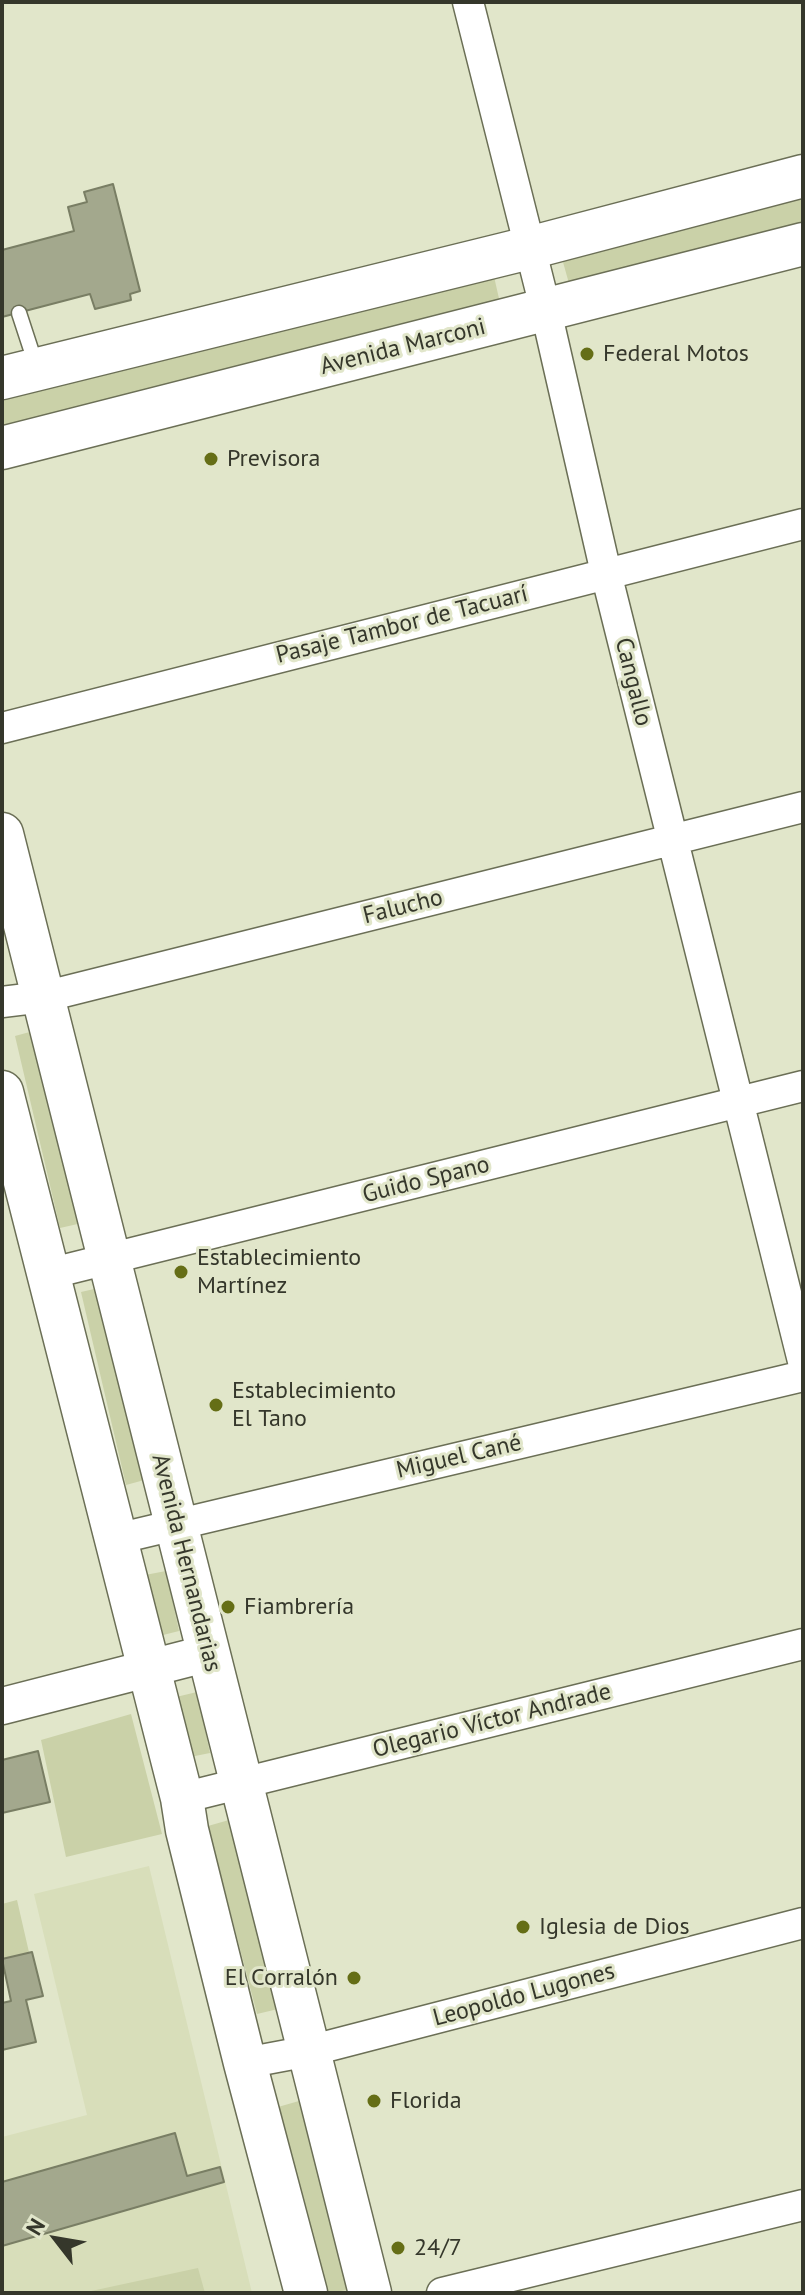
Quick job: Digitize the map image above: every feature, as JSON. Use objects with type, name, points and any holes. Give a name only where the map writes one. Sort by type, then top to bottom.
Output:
[{"type":"main road","points":[[19,373],[529,248],[803,176]]},
{"type":"main road","name":"Avenida Marconi","points":[[2,448],[803,244]]},
{"type":"main road","name":"Avenida Hernandarias","points":[[2,834],[370,2293]]},
{"type":"main road","points":[[2,1092],[182,1798],[187,1830],[245,2063],[306,2293]]},
{"type":"street","name":"Cangallo","points":[[468,2],[546,311],[606,573],[803,1361]]},
{"type":"street","name":"Pasaje Tambor de Tacuarí","points":[[2,728],[803,524]]},
{"type":"street","name":"Falucho","points":[[2,1002],[43,997],[803,807]]},
{"type":"street","name":"Guido Spano","points":[[48,1274],[803,1086]]},
{"type":"street","name":"Miguel Cané","points":[[116,1539],[803,1376]]},
{"type":"street","name":"Olegario Víctor Andrade","points":[[182,1798],[803,1644]]},
{"type":"street","points":[[2,1706],[209,1653]]},
{"type":"street","name":"Leopoldo Lugones","points":[[245,2063],[309,2051],[803,1923]]},
{"type":"street","points":[[442,2293],[803,2205]]},
{"type":"lane","points":[[19,313],[19,373]]},
{"type":"shaded area","points":[[803,191],[803,226],[570,287],[561,255]]},
{"type":"shaded area","points":[[493,272],[500,303],[2,432],[2,399]]},
{"type":"shaded area","points":[[37,1030],[82,1223],[60,1228],[15,1036]]},
{"type":"shaded area","points":[[103,1287],[148,1479],[126,1485],[81,1292]]},
{"type":"shaded area","points":[[166,1571],[179,1631],[159,1636],[145,1575]]},
{"type":"shaded area","points":[[197,1692],[210,1753],[190,1757],[176,1697]]},
{"type":"shaded area","points":[[131,1714],[162,1834],[66,1857],[41,1740]]},
{"type":"shaded area","points":[[229,1820],[278,2009],[257,2014],[208,1826]]},
{"type":"shaded area","points":[[149,1866],[252,2293],[2,2293],[2,2137],[87,2115],[34,1894]]},
{"type":"shaded area","points":[[17,1900],[31,1961],[2,1968],[2,1904]]},
{"type":"shaded area","points":[[299,2101],[348,2290],[326,2293],[278,2107]]},
{"type":"shaded area","points":[[198,2268],[205,2293],[82,2293]]},
{"type":"building","points":[[113,184],[140,291],[130,294],[131,300],[95,309],[90,294],[2,317],[2,250],[74,231],[68,207],[87,202],[84,192]]},
{"type":"building","points":[[38,1751],[50,1802],[2,1813],[2,1760]]},
{"type":"building","points":[[32,1952],[43,1996],[26,2000],[36,2042],[2,2050],[2,2003],[11,2001],[2,1959]]},
{"type":"building","points":[[175,2133],[187,2176],[220,2167],[224,2182],[2,2246],[2,2182]]},
{"type":"place","name":"Federal Motos","points":[[587,354]]},
{"type":"place","name":"Previsora","points":[[211,459]]},
{"type":"place","name":"Establecimiento Martínez","points":[[181,1272]]},
{"type":"place","name":"Establecimiento El Tano","points":[[216,1405]]},
{"type":"place","name":"Fiambrería","points":[[228,1607]]},
{"type":"place","name":"Iglesia de Dios","points":[[523,1927]]},
{"type":"place","name":"El Corralón","points":[[354,1978]]},
{"type":"place","name":"Florida","points":[[374,2101]]},
{"type":"place","name":"24/7","points":[[398,2248]]}]
